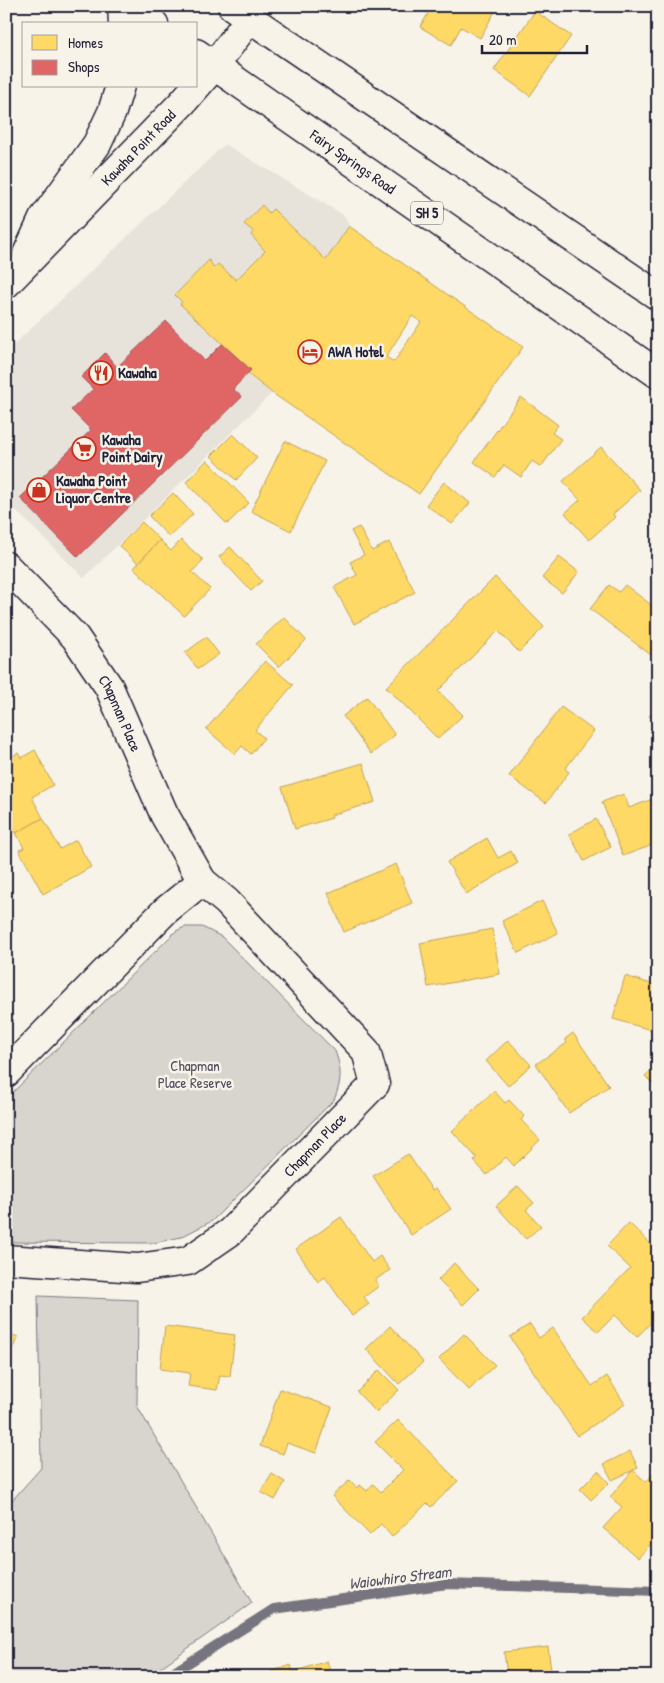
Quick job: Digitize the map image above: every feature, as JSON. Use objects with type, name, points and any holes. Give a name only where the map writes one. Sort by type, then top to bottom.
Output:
[{"type":"main road","points":[[122,6],[123,22]]},
{"type":"main road","points":[[129,6],[151,22]]},
{"type":"main road","points":[[241,12],[658,296]]},
{"type":"main road","name":"Kawaha Point Road","points":[[198,73],[205,60],[241,12]]},
{"type":"main road","name":"Fairy Springs Road","points":[[205,60],[658,374]]},
{"type":"main road","name":"Kawaha Point Road","points":[[13,278],[43,219],[97,144],[112,112],[119,88]]},
{"type":"main road","name":"Kawaha Point Road","points":[[13,278],[182,103],[190,88]]},
{"type":"main road","name":"Chapman Place","points":[[6,566],[75,637],[109,687],[164,814],[202,881],[228,902],[366,1051],[375,1084],[230,1232],[188,1261],[137,1268],[6,1260]]},
{"type":"main road","points":[[6,1073],[165,911],[202,881]]},
{"type":"shaded area","points":[[225,144],[345,216],[349,226],[248,374],[272,393],[84,578],[6,501],[6,352]]},
{"type":"green space","name":"Chapman Place Reserve","points":[[185,927],[202,927],[222,937],[335,1051],[340,1076],[339,1087],[334,1100],[212,1221],[181,1237],[154,1243],[6,1242],[6,1099],[176,931]]},
{"type":"green space","points":[[38,1296],[138,1300],[137,1406],[252,1603],[147,1677],[6,1677],[6,1507],[41,1468]]},
{"type":"building: Homes","points":[[421,6],[498,6],[480,38],[461,27],[451,45],[420,27],[428,14],[420,9]]},
{"type":"building: Homes","points":[[535,11],[571,36],[530,96],[494,70]]},
{"type":"building: Homes","name":"AWA Hotel","points":[[262,205],[269,213],[273,209],[326,260],[349,226],[523,347],[419,494],[272,393],[248,374],[251,370],[180,304],[182,302],[175,295],[209,260],[214,268],[218,264],[236,280],[265,251],[251,235],[253,231],[244,224]],"holes":[[[412,316],[421,322],[394,362],[386,357]]]},
{"type":"building: Homes","points":[[521,397],[558,425],[552,433],[561,439],[541,467],[532,461],[521,477],[504,465],[495,477],[474,462]]},
{"type":"building: Homes","points":[[233,434],[257,458],[236,480],[211,456]]},
{"type":"building: Homes","points":[[285,441],[325,461],[291,531],[251,511]]},
{"type":"building: Homes","points":[[601,447],[640,490],[613,514],[615,517],[589,540],[565,513],[580,500],[563,481]]},
{"type":"building: Homes","points":[[207,460],[249,503],[227,524],[186,482]]},
{"type":"building: Homes","points":[[444,482],[470,503],[452,524],[426,505]]},
{"type":"building: Homes","points":[[173,493],[193,514],[169,537],[149,516]]},
{"type":"building: Homes","points":[[142,522],[160,540],[138,563],[119,546]]},
{"type":"building: Homes","points":[[359,527],[372,551],[389,542],[415,592],[354,624],[334,587],[357,575],[350,562],[364,555],[351,531]]},
{"type":"building: Homes","points":[[160,540],[171,551],[181,540],[203,560],[192,572],[210,589],[184,616],[134,568]]},
{"type":"building: Homes","points":[[230,547],[262,581],[251,591],[219,557]]},
{"type":"building: Homes","points":[[559,557],[579,572],[562,593],[542,578]]},
{"type":"building: Homes","points":[[495,577],[544,627],[519,652],[498,631],[438,691],[463,715],[438,739],[386,687]]},
{"type":"building: Homes","points":[[609,585],[619,592],[625,585],[658,610],[658,646],[651,655],[590,609]]},
{"type":"building: Homes","points":[[284,617],[306,640],[279,667],[256,644]]},
{"type":"building: Homes","points":[[206,637],[219,654],[198,669],[185,653]]},
{"type":"building: Homes","points":[[265,661],[293,685],[255,730],[264,738],[251,754],[242,746],[235,754],[206,729]]},
{"type":"building: Homes","points":[[367,697],[395,735],[371,754],[343,716]]},
{"type":"building: Homes","points":[[561,707],[594,731],[565,769],[569,772],[546,803],[509,776]]},
{"type":"building: Homes","points":[[658,708],[658,724],[649,716]]},
{"type":"building: Homes","points":[[35,750],[53,785],[32,797],[43,818],[16,833],[6,816],[6,760],[18,753],[21,758]]},
{"type":"building: Homes","points":[[363,763],[375,802],[331,815],[332,818],[295,829],[282,787]]},
{"type":"building: Homes","points":[[624,794],[629,808],[658,797],[658,843],[623,856],[602,802]]},
{"type":"building: Homes","points":[[43,818],[60,849],[76,840],[91,867],[43,894],[19,850],[24,848],[16,833]]},
{"type":"building: Homes","points":[[596,819],[611,847],[584,861],[569,834]]},
{"type":"building: Homes","points":[[487,838],[498,858],[511,851],[518,863],[466,894],[447,862]]},
{"type":"building: Homes","points":[[396,864],[412,903],[344,932],[328,893]]},
{"type":"building: Homes","points":[[542,901],[558,933],[518,953],[502,921]]},
{"type":"building: Homes","points":[[492,929],[500,974],[428,987],[420,943]]},
{"type":"building: Homes","points":[[625,976],[658,986],[658,1032],[613,1019]]},
{"type":"building: Homes","points":[[573,1033],[609,1086],[569,1113],[536,1064],[567,1043],[565,1039]]},
{"type":"building: Homes","points":[[508,1040],[531,1065],[508,1086],[486,1061]]},
{"type":"building: Homes","points":[[658,1064],[658,1089],[645,1076]]},
{"type":"building: Homes","points":[[494,1091],[505,1103],[509,1100],[524,1116],[521,1120],[540,1140],[514,1166],[506,1157],[487,1175],[474,1161],[477,1158],[452,1131]]},
{"type":"building: Homes","points":[[408,1154],[432,1190],[436,1188],[451,1209],[411,1235],[373,1176]]},
{"type":"building: Homes","points":[[518,1186],[534,1203],[526,1210],[541,1226],[526,1239],[496,1206]]},
{"type":"building: Homes","points":[[341,1217],[372,1262],[380,1256],[390,1270],[375,1280],[379,1286],[364,1297],[369,1304],[352,1316],[325,1277],[318,1282],[296,1249]]},
{"type":"building: Homes","points":[[629,1223],[658,1251],[658,1315],[637,1337],[615,1315],[598,1332],[582,1317],[630,1268],[607,1246]]},
{"type":"building: Homes","points":[[454,1263],[479,1289],[463,1305],[438,1280]]},
{"type":"building: Homes","points":[[530,1324],[539,1338],[553,1328],[592,1386],[607,1376],[625,1404],[577,1436],[510,1337]]},
{"type":"building: Homes","points":[[165,1326],[235,1335],[230,1376],[220,1375],[217,1390],[188,1386],[190,1373],[160,1369]]},
{"type":"building: Homes","points":[[390,1326],[423,1362],[399,1384],[366,1349]]},
{"type":"building: Homes","points":[[6,1332],[18,1337],[6,1363]]},
{"type":"building: Homes","points":[[464,1334],[495,1365],[469,1390],[439,1359]]},
{"type":"building: Homes","points":[[379,1370],[399,1390],[376,1412],[357,1392]]},
{"type":"building: Homes","points":[[280,1389],[332,1407],[316,1453],[287,1443],[283,1454],[260,1446]]},
{"type":"building: Homes","points":[[398,1420],[458,1481],[431,1507],[427,1503],[392,1537],[381,1524],[370,1535],[332,1496],[350,1480],[357,1488],[360,1485],[367,1491],[373,1484],[381,1492],[403,1470],[375,1442]]},
{"type":"building: Homes","points":[[630,1451],[638,1468],[612,1480],[604,1464]]},
{"type":"building: Homes","points":[[633,1470],[646,1482],[655,1472],[658,1474],[658,1536],[638,1558],[603,1528],[622,1507],[610,1497]]},
{"type":"building: Homes","points":[[598,1471],[609,1483],[591,1500],[580,1489]]},
{"type":"building: Homes","points":[[272,1474],[285,1482],[275,1500],[261,1492]]},
{"type":"building: Homes","points":[[548,1647],[551,1670],[507,1675],[504,1652]]},
{"type":"building: Homes","points":[[327,1661],[332,1677],[272,1677],[270,1672],[291,1665],[293,1672]]},
{"type":"building: Shops","points":[[166,321],[205,361],[222,344],[251,370],[233,389],[242,397],[78,557],[20,498],[91,430],[71,410],[93,389],[81,377],[105,353],[117,367]]},
{"type":"waterway","name":"Waiowhiro Stream","points":[[166,1677],[274,1609],[447,1584],[658,1591]]},
{"type":"place","name":"AWA Hotel","points":[[310,352]]},
{"type":"place","name":"Kawaha","points":[[101,373]]},
{"type":"place","name":"Kawaha Point Dairy","points":[[84,449]]},
{"type":"place","name":"Kawaha Point Liquor Centre","points":[[39,490]]}]
